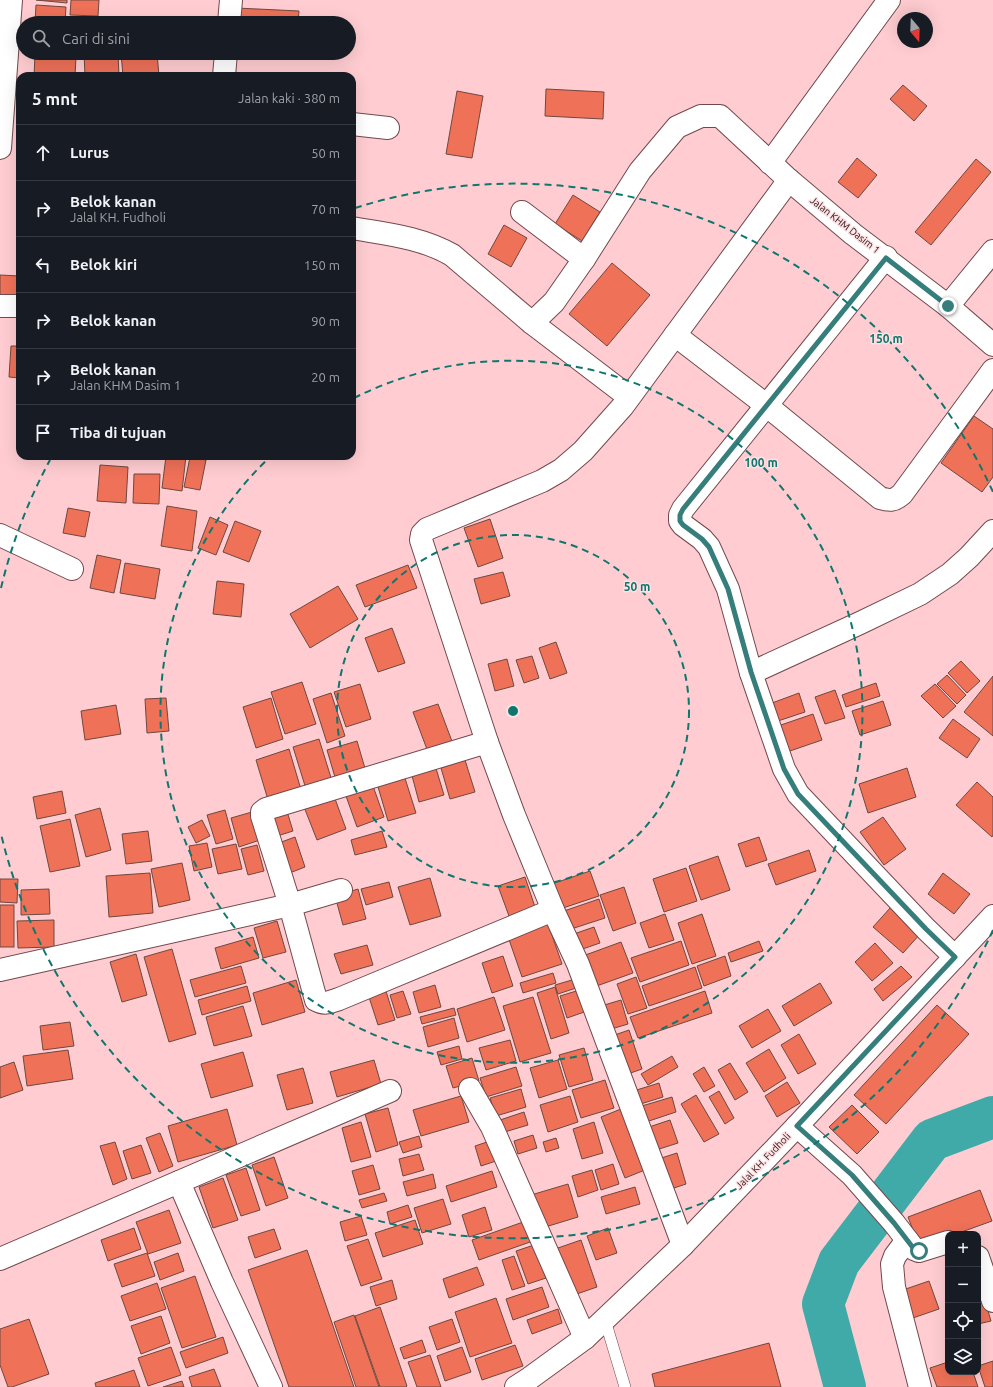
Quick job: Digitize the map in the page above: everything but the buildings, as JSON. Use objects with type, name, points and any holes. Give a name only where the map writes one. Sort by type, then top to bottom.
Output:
[{"type":"street","points":[[0,148],[11,0]]},
{"type":"street","points":[[229,16],[230,0]]},
{"type":"street","points":[[770,162],[889,0]]},
{"type":"street","points":[[224,72],[225,60]]},
{"type":"street","name":"Jalan KHM Dasim 1","points":[[584,258],[640,171],[677,127],[701,116],[720,116],[789,180],[853,234],[948,306],[993,345]]},
{"type":"street","points":[[356,124],[388,128]]},
{"type":"street","points":[[683,1245],[578,964],[553,910],[514,815],[422,545],[422,534],[427,529],[542,481],[561,470],[583,451],[629,397],[789,180]]},
{"type":"street","points":[[522,212],[584,258],[554,302],[532,324]]},
{"type":"street","points":[[356,229],[416,240],[437,246],[452,255],[532,324],[629,397]]},
{"type":"street","points":[[948,306],[993,251]]},
{"type":"street","points":[[886,258],[683,509],[680,515],[680,521],[702,539],[709,547],[728,589],[751,672],[784,769],[798,794],[955,957]]},
{"type":"street","points":[[0,306],[16,306]]},
{"type":"street","points":[[674,335],[766,405],[880,498],[889,501],[896,499],[902,494],[993,370]]},
{"type":"street","points":[[751,672],[920,594],[950,574],[993,531]]},
{"type":"street","points":[[0,535],[72,569]]},
{"type":"street","points":[[488,742],[266,809],[262,812],[290,905],[316,1000],[326,1003],[553,910]]},
{"type":"street","points":[[0,970],[290,905],[341,890]]},
{"type":"street","name":"Jalal KH. Fudholi","points":[[516,1387],[585,1338],[683,1245],[797,1126],[993,916]]},
{"type":"street","points":[[470,1089],[492,1127],[585,1338]]},
{"type":"street","points":[[0,1259],[390,1091]]},
{"type":"street","points":[[797,1126],[852,1175],[914,1249],[919,1251],[945,1243]]},
{"type":"street","points":[[178,1182],[222,1282],[271,1387]]},
{"type":"street","points":[[901,1232],[892,1264],[894,1287],[920,1387]]},
{"type":"street","points":[[981,1266],[993,1301]]},
{"type":"lane","points":[[605,1320],[625,1387]]},
{"type":"waterway","points":[[845,1387],[823,1304],[839,1262],[932,1140],[993,1117]]},
{"type":"route","points":[[919,1251],[914,1249],[894,1223],[852,1175],[797,1126],[955,957],[926,929],[798,794],[784,769],[751,672],[728,589],[709,547],[702,539],[683,525],[680,521],[680,515],[683,509],[886,258],[948,306]]}]
